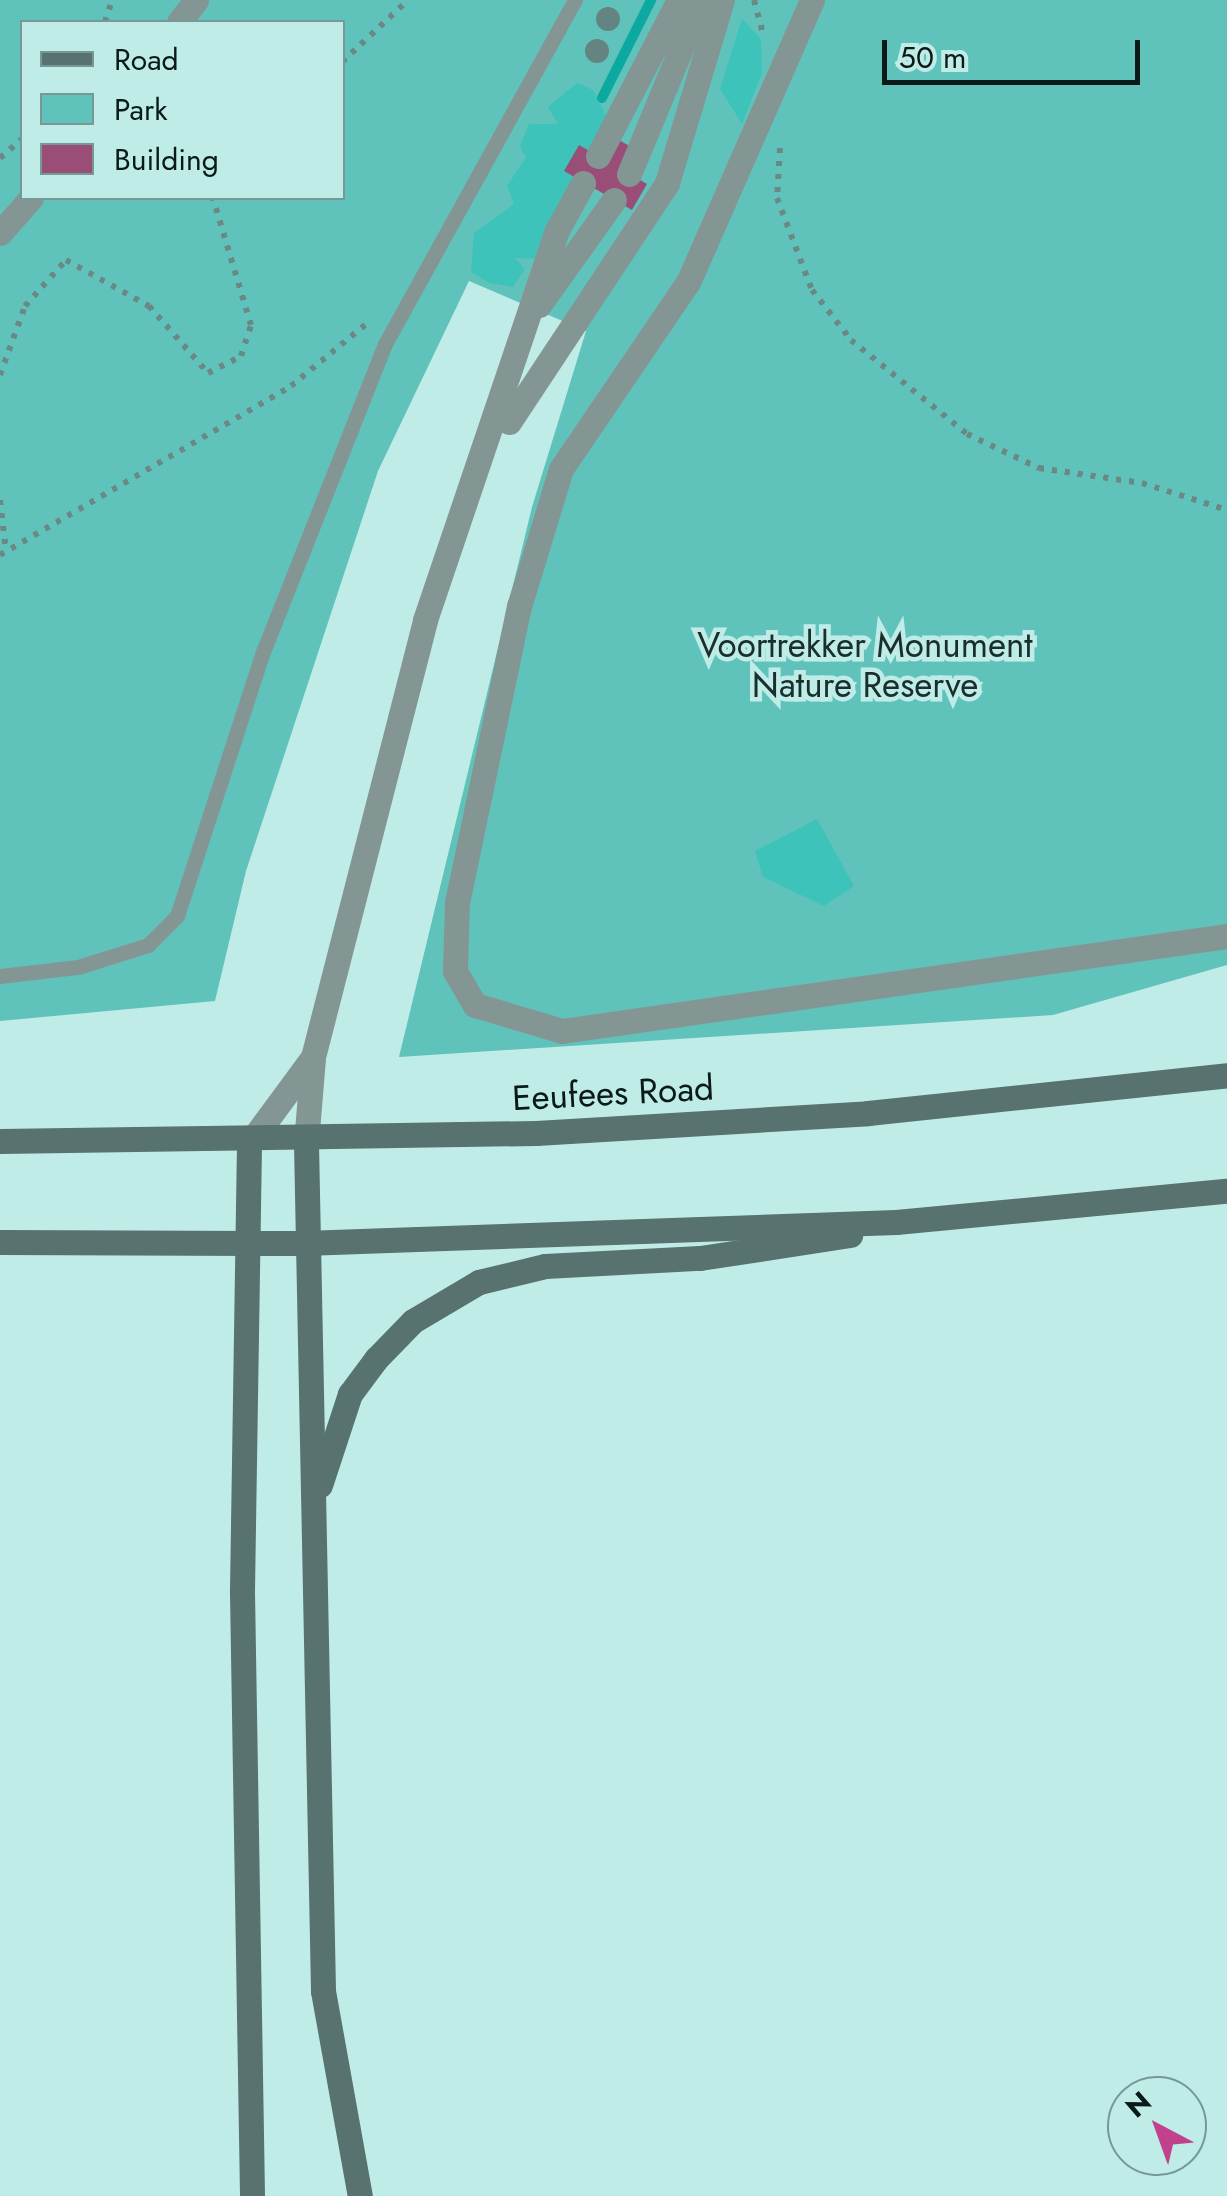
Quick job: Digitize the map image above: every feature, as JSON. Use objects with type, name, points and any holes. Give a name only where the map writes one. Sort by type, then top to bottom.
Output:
[{"type":"main road","name":"Eeufees Road","points":[[0,1141],[306,1143],[868,1113],[1227,1076]]},
{"type":"main road","points":[[306,1143],[304,1243],[323,1990],[360,2196]]},
{"type":"main road","points":[[248,1144],[245,1244],[252,2196]]},
{"type":"main road","points":[[0,1242],[304,1243],[896,1222],[1227,1191]]},
{"type":"main road","points":[[312,1520],[350,1394],[413,1321],[449,1297],[546,1266],[700,1258],[896,1222]]},
{"type":"street","points":[[181,20],[196,0]]},
{"type":"street","points":[[598,156],[679,0]]},
{"type":"street","points":[[630,174],[701,0]]},
{"type":"street","points":[[424,620],[517,404],[667,184],[722,0]]},
{"type":"street","points":[[812,0],[688,282],[561,468],[520,606],[465,865],[455,972],[475,1006],[562,1031],[1227,936]]},
{"type":"street","points":[[306,1143],[313,1057],[424,620],[536,309],[556,232],[584,183]]},
{"type":"street","points":[[0,233],[29,200]]},
{"type":"street","points":[[536,309],[614,200]]},
{"type":"street","points":[[248,1144],[313,1057]]},
{"type":"lane","points":[[0,976],[78,967],[148,944],[177,916],[263,652],[410,290],[575,0]]},
{"type":"path","points":[[345,59],[408,0]]},
{"type":"path","points":[[754,0],[776,84]]},
{"type":"path","points":[[779,134],[786,240],[851,340],[966,434],[1039,468],[1142,483],[1227,510]]},
{"type":"path","points":[[0,158],[20,141]]},
{"type":"path","points":[[0,375],[26,306],[66,260],[149,306],[208,373],[241,356],[252,326],[213,200]]},
{"type":"path","points":[[2,554],[291,386],[410,290]]},
{"type":"path","points":[[0,500],[12,540],[2,554]]},
{"type":"green space","name":"Voortrekker Monument Nature Reserve","points":[[0,0],[1227,0],[1227,965],[1053,1015],[399,1057],[532,507],[586,331],[469,281],[378,471],[246,871],[215,1001],[0,1021]]},
{"type":"shaded area","points":[[742,19],[761,39],[762,73],[742,124],[720,89]]},
{"type":"shaded area","points":[[577,83],[593,90],[609,121],[541,259],[515,258],[525,269],[513,287],[489,283],[471,272],[474,233],[514,204],[507,186],[526,157],[520,146],[529,124],[558,124],[548,107]]},
{"type":"shaded area","points":[[817,819],[854,886],[824,906],[763,877],[755,851]]},
{"type":"building","points":[[619,140],[633,148],[621,169],[647,184],[632,210],[564,171],[579,145],[607,161]]},
{"type":"waterway","points":[[602,98],[651,0]]}]
